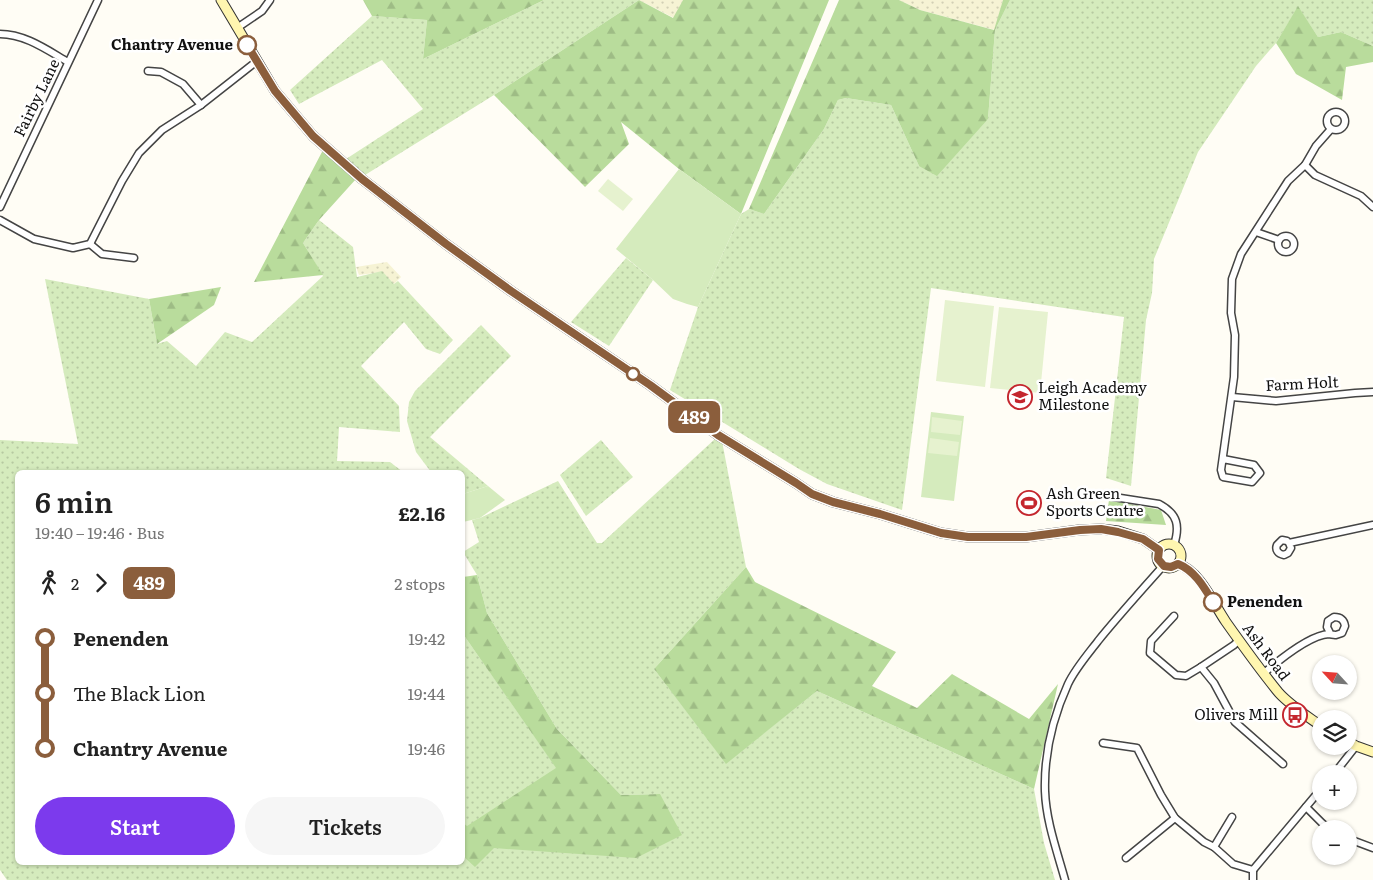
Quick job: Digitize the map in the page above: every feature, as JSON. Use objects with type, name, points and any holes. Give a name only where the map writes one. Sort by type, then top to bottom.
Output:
[{"type":"street","name":"Fairby Lane","points":[[0,207],[98,0]]},
{"type":"street","points":[[221,0],[275,91],[313,136],[362,179],[511,291],[650,385],[718,435],[812,494],[833,502],[941,533],[968,537],[1026,537],[1101,529],[1143,539],[1159,550]]},
{"type":"street","points":[[237,28],[262,11],[270,0]]},
{"type":"street","points":[[0,34],[25,38],[68,62]]},
{"type":"street","points":[[0,220],[34,239],[73,248],[90,244],[139,152],[162,130],[201,105],[257,61]]},
{"type":"street","points":[[148,71],[161,72],[183,84],[201,105]]},
{"type":"street","points":[[1223,459],[1254,465],[1260,473],[1252,482],[1223,477],[1221,470],[1234,377],[1235,335],[1231,313],[1232,279],[1241,254],[1288,181],[1305,165],[1316,146],[1330,129]]},
{"type":"street","points":[[1305,165],[1315,175],[1361,196],[1373,207]]},
{"type":"street","points":[[1256,232],[1279,240]]},
{"type":"street","points":[[90,244],[102,254],[134,258]]},
{"type":"street","name":"Farm Holt","points":[[1232,397],[1276,401],[1373,392]]},
{"type":"street","points":[[1101,495],[1159,504],[1168,509],[1174,517],[1178,528],[1174,545]]},
{"type":"street","points":[[1289,543],[1373,525]]},
{"type":"street","points":[[1166,544],[1174,545],[1180,554],[1178,564],[1171,567],[1164,566],[1158,559],[1159,550],[1166,544]]},
{"type":"street","name":"Ash Road","points":[[1178,564],[1189,570],[1198,579],[1239,640],[1280,694],[1312,720]]},
{"type":"street","points":[[1065,880],[1048,814],[1045,792],[1049,742],[1055,719],[1068,683],[1086,656],[1164,566]]},
{"type":"street","points":[[1174,616],[1151,641],[1150,652],[1176,676],[1186,676],[1239,640]]},
{"type":"street","points":[[1264,673],[1292,651],[1314,638],[1330,633]]},
{"type":"street","points":[[1201,667],[1214,682],[1235,722],[1283,764]]},
{"type":"street","points":[[1103,743],[1137,748],[1174,818],[1204,842],[1214,846],[1233,864],[1253,870]]},
{"type":"street","points":[[1357,746],[1373,752]]},
{"type":"street","points":[[1253,880],[1253,870],[1312,800]]},
{"type":"street","points":[[1306,807],[1318,820]]},
{"type":"street","points":[[1214,846],[1232,817]]},
{"type":"street","points":[[1126,858],[1174,818]]},
{"type":"street","points":[[1357,842],[1373,848]]},
{"type":"shaded area","points":[[639,0],[683,0],[674,18]]},
{"type":"shaded area","points":[[899,0],[1003,0],[995,30],[920,10]]},
{"type":"shaded area","points":[[387,262],[401,277],[394,284],[382,272],[359,275],[356,267]]},
{"type":"green space","points":[[363,0],[544,0],[423,59],[427,20],[372,16]]},
{"type":"green space","points":[[544,0],[639,0],[494,95],[365,175],[346,159],[423,109],[382,60],[299,104],[290,90],[372,16],[427,20],[423,59]]},
{"type":"green space","points":[[639,0],[673,18],[683,0],[829,0],[741,214],[679,169],[621,122],[629,144],[585,187],[494,95]]},
{"type":"green space","points":[[839,0],[899,0],[920,10],[994,30],[1003,0],[1010,0],[995,30],[988,119],[937,176],[919,166],[891,105],[846,98],[838,100],[824,129],[764,214],[749,209]]},
{"type":"green space","points":[[1010,0],[1373,0],[1373,46],[1341,32],[1318,37],[1298,7],[1276,43],[1256,66],[1198,152],[1154,259],[1152,293],[1146,320],[1131,486],[1106,478],[1124,317],[931,288],[902,510],[827,484],[799,469],[670,390],[698,307],[741,214],[749,209],[764,214],[824,129],[838,100],[846,98],[891,105],[919,166],[988,119],[995,30]]},
{"type":"green space","points":[[1298,6],[1318,37],[1341,32],[1373,46],[1373,62],[1346,67],[1342,100],[1296,74],[1276,43]]},
{"type":"green space","points":[[323,150],[356,179],[319,220],[303,243],[323,275],[254,282]]},
{"type":"green space","points":[[679,169],[741,214],[698,307],[673,299],[616,249]]},
{"type":"green space","points":[[608,179],[633,199],[623,211],[598,191]]},
{"type":"green space","points":[[319,220],[353,247],[357,277],[382,271],[394,284],[398,281],[453,340],[440,354],[426,349],[404,322],[361,366],[399,406],[400,432],[339,427],[337,461],[390,462],[400,470],[15,470],[15,865],[465,865],[465,637],[588,813],[657,794],[621,795],[557,729],[487,613],[477,575],[465,555],[465,551],[479,542],[472,520],[558,481],[597,543],[602,543],[716,438],[722,441],[746,567],[654,669],[726,763],[817,691],[1034,789],[1044,843],[1055,880],[7,880],[0,870],[0,440],[78,444],[45,279],[149,299],[157,344],[167,341],[196,366],[225,332],[252,342],[323,276],[303,243]]},
{"type":"green space","points":[[626,258],[653,280],[609,346],[571,322]]},
{"type":"green space","points":[[221,287],[214,305],[157,344],[149,299]]},
{"type":"green space","points":[[945,300],[994,306],[985,387],[936,381]]},
{"type":"green space","points":[[999,307],[1048,312],[1040,393],[990,388]]},
{"type":"green space","points":[[481,325],[511,356],[430,437],[488,486],[465,493],[465,470],[430,470],[416,452],[407,421],[409,402],[415,391]]},
{"type":"green space","points":[[931,412],[964,416],[954,501],[921,497]]},
{"type":"green space","points":[[932,417],[962,421],[960,435],[931,432]]},
{"type":"green space","points":[[930,438],[959,442],[957,456],[928,453]]},
{"type":"green space","points":[[601,440],[633,477],[586,516],[560,475]]},
{"type":"green space","points":[[488,486],[505,500],[480,518],[465,522],[465,493]]},
{"type":"green space","points":[[1109,500],[1161,510],[1166,525],[1106,521]]},
{"type":"green space","points":[[746,567],[755,582],[896,652],[872,686],[917,708],[952,674],[1029,719],[1058,684],[1034,789],[817,691],[726,764],[654,669]]},
{"type":"green space","points":[[477,575],[487,613],[557,729],[621,795],[660,794],[682,835],[636,858],[494,848],[475,867],[465,858],[465,824],[467,826],[556,768],[465,637],[465,577]]},
{"type":"bus line","name":"489","points":[[247,45],[275,91],[313,136],[362,179],[511,291],[650,385],[718,435],[812,494],[833,502],[941,533],[968,537],[1026,537],[1101,529],[1118,532],[1143,539],[1159,550],[1157,554],[1158,559],[1167,568],[1178,564],[1189,570],[1198,579],[1213,602]]},
{"type":"place","name":"Chantry Avenue","points":[[247,45]]},
{"type":"place","name":"Leigh Academy Milestone","points":[[1020,397]]},
{"type":"place","name":"Ash Green Sports Centre","points":[[1029,503]]},
{"type":"place","name":"Penenden","points":[[1213,602]]},
{"type":"place","name":"Olivers Mill","points":[[1295,715]]}]
